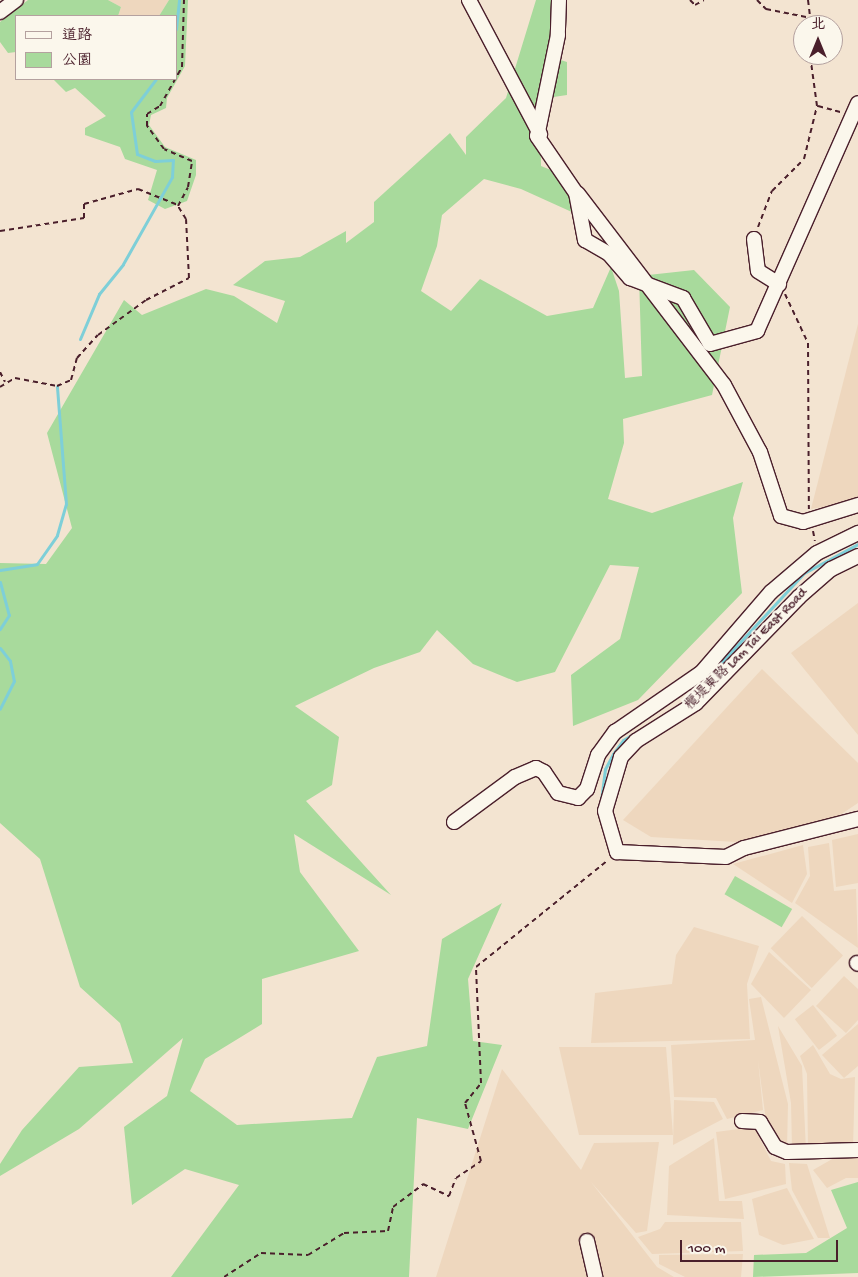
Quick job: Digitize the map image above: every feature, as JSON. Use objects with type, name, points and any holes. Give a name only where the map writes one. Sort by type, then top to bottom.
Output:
[{"type":"street","points":[[0,12],[16,0]]},
{"type":"street","points":[[469,0],[513,89],[577,193],[733,399],[760,452],[781,516],[803,522],[858,505]]},
{"type":"street","points":[[559,0],[558,35],[537,136],[576,192],[585,240],[609,254],[630,278],[683,298],[710,344],[757,331],[854,116],[858,103]]},
{"type":"street","points":[[754,240],[758,271],[779,284]]},
{"type":"street","points":[[454,822],[525,770],[544,772],[558,793],[569,799],[578,798],[602,780],[598,754],[615,732],[701,673],[771,592],[817,553],[858,533]]},
{"type":"street","name":"欖堤東路 Lam Tai East Road","points":[[617,852],[605,811],[602,780],[636,741],[696,703],[799,597],[830,569],[858,556]]},
{"type":"street","points":[[617,852],[726,857],[752,846],[858,819]]},
{"type":"street","points":[[742,1121],[760,1122],[775,1147],[787,1152],[858,1150]]},
{"type":"street","points":[[587,1241],[596,1277]]},
{"type":"path","points":[[178,77],[182,67],[184,0]]},
{"type":"path","points":[[690,0],[695,5],[704,0]]},
{"type":"path","points":[[757,0],[766,10],[795,15]]},
{"type":"path","points":[[808,0],[811,15]]},
{"type":"path","points":[[754,240],[772,192],[804,159],[817,106],[811,65]]},
{"type":"path","points":[[177,80],[160,106],[147,114],[147,120],[152,137],[164,149],[192,161],[188,187],[178,206]]},
{"type":"path","points":[[817,106],[854,116]]},
{"type":"path","points":[[0,231],[84,218],[84,204],[138,189],[158,195],[178,206],[186,220],[189,278],[146,300],[98,335],[77,358],[71,380],[57,386],[15,378],[5,382],[0,387]]},
{"type":"path","points":[[779,284],[808,343],[811,390],[805,446],[810,517]]},
{"type":"path","points":[[0,372],[5,382]]},
{"type":"path","points":[[812,526],[817,553]]},
{"type":"path","points":[[224,1277],[261,1254],[308,1255],[344,1233],[388,1231],[393,1207],[423,1184],[450,1196],[456,1178],[481,1161],[465,1103],[481,1083],[476,968],[572,894],[617,852]]},
{"type":"shaded area","points":[[108,0],[169,0],[160,15],[118,15],[121,7]]},
{"type":"shaded area","points":[[858,324],[858,501],[811,509]]},
{"type":"shaded area","points":[[858,603],[858,735],[791,653]]},
{"type":"shaded area","points":[[762,669],[858,763],[858,803],[834,819],[736,842],[651,837],[623,820]]},
{"type":"shaded area","points":[[858,834],[858,883],[836,887],[832,840]]},
{"type":"shaded area","points":[[829,843],[834,891],[856,889],[858,948],[795,903],[810,876],[808,847]]},
{"type":"shaded area","points":[[803,845],[807,874],[792,903],[733,864]]},
{"type":"shaded area","points":[[802,916],[843,956],[812,988],[771,948]]},
{"type":"shaded area","points":[[694,927],[759,946],[747,984],[750,1039],[591,1043],[595,993],[672,984],[676,955]]},
{"type":"shaded area","points":[[769,952],[811,990],[784,1018],[751,984]]},
{"type":"shaded area","points":[[844,976],[858,989],[858,1020],[846,1033],[816,1006]]},
{"type":"shaded area","points":[[761,997],[788,1104],[787,1148],[766,1121],[758,1060],[763,1110],[727,1119],[716,1098],[674,1097],[671,1045],[755,1040],[749,999]]},
{"type":"shaded area","points":[[813,1005],[837,1036],[819,1050],[795,1019]]},
{"type":"shaded area","points":[[858,1024],[858,1066],[844,1078],[822,1055]]},
{"type":"shaded area","points":[[778,1026],[802,1066],[806,1150],[792,1148],[791,1103]]},
{"type":"shaded area","points":[[813,1045],[830,1074],[841,1079],[855,1077],[853,1147],[808,1149],[807,1074],[800,1056]]},
{"type":"shaded area","points":[[559,1047],[666,1047],[673,1135],[579,1135]]},
{"type":"shaded area","points":[[502,1069],[581,1170],[594,1143],[659,1142],[647,1231],[636,1233],[591,1182],[657,1267],[674,1277],[436,1277]]},
{"type":"shaded area","points":[[674,1100],[714,1102],[723,1119],[673,1145]]},
{"type":"shaded area","points":[[754,1127],[771,1161],[785,1164],[786,1184],[725,1199],[716,1132]]},
{"type":"shaded area","points":[[714,1138],[719,1201],[742,1201],[744,1219],[667,1215],[669,1166]]},
{"type":"shaded area","points":[[858,1155],[858,1178],[846,1178],[827,1188],[813,1170],[834,1158]]},
{"type":"shaded area","points":[[789,1163],[807,1164],[830,1238],[818,1238],[792,1190]]},
{"type":"shaded area","points":[[787,1188],[814,1239],[783,1245],[759,1235],[752,1199]]},
{"type":"shaded area","points":[[665,1222],[741,1222],[743,1251],[652,1254],[638,1237],[660,1229]]},
{"type":"shaded area","points":[[743,1254],[741,1277],[685,1277],[659,1264],[659,1255]]},
{"type":"green space","points":[[28,0],[108,0],[121,7],[118,15],[15,15],[15,52],[8,53],[0,42],[0,22]]},
{"type":"green space","points":[[169,0],[188,0],[185,66],[178,78],[178,15],[160,15]]},
{"type":"green space","points":[[536,0],[552,0],[554,58],[567,62],[567,95],[540,99],[541,166],[573,179],[574,213],[521,189],[484,179],[442,215],[437,246],[421,291],[451,311],[480,279],[547,316],[593,308],[611,267],[619,291],[625,378],[642,376],[639,276],[694,270],[730,307],[712,395],[623,419],[624,443],[608,499],[652,513],[743,482],[733,518],[742,593],[638,700],[573,726],[571,675],[620,639],[639,567],[610,565],[555,672],[517,682],[473,664],[437,630],[420,652],[374,668],[295,706],[339,737],[332,785],[306,801],[391,895],[294,834],[300,872],[359,951],[262,979],[262,1024],[205,1059],[190,1091],[237,1125],[352,1118],[377,1057],[427,1046],[442,939],[502,903],[468,979],[473,1041],[502,1045],[468,1129],[417,1118],[409,1277],[171,1277],[239,1185],[185,1169],[132,1205],[124,1127],[167,1096],[183,1038],[79,1129],[0,1176],[0,1164],[22,1130],[79,1067],[133,1063],[120,1023],[80,987],[40,859],[0,823],[0,563],[46,564],[72,528],[47,433],[124,300],[142,315],[206,289],[234,296],[277,323],[285,301],[233,285],[265,261],[300,257],[346,231],[346,243],[374,222],[374,202],[450,133],[466,155],[466,137],[506,98]]},
{"type":"green space","points":[[54,80],[177,80],[167,98],[166,108],[151,115],[149,125],[165,147],[196,160],[196,175],[187,201],[165,209],[148,200],[157,170],[125,159],[120,147],[85,135],[85,128],[106,116],[75,88],[66,92]]},
{"type":"green space","points":[[735,876],[792,909],[782,927],[724,894]]},
{"type":"green space","points":[[858,1182],[858,1273],[753,1277],[754,1255],[806,1253],[847,1228],[831,1190]]},
{"type":"waterway","points":[[177,15],[179,0]]},
{"type":"waterway","points":[[80,339],[99,294],[123,264],[172,177],[173,160],[155,161],[137,154],[131,112],[155,80]]},
{"type":"waterway","points":[[0,570],[37,564],[57,535],[66,504],[57,386]]},
{"type":"waterway","points":[[683,704],[804,573],[858,544]]},
{"type":"waterway","points":[[0,582],[9,615],[0,629]]},
{"type":"waterway","points":[[0,648],[10,661],[14,681],[0,709]]},
{"type":"waterway","points":[[600,809],[605,769],[613,754],[623,740],[661,718]]}]
